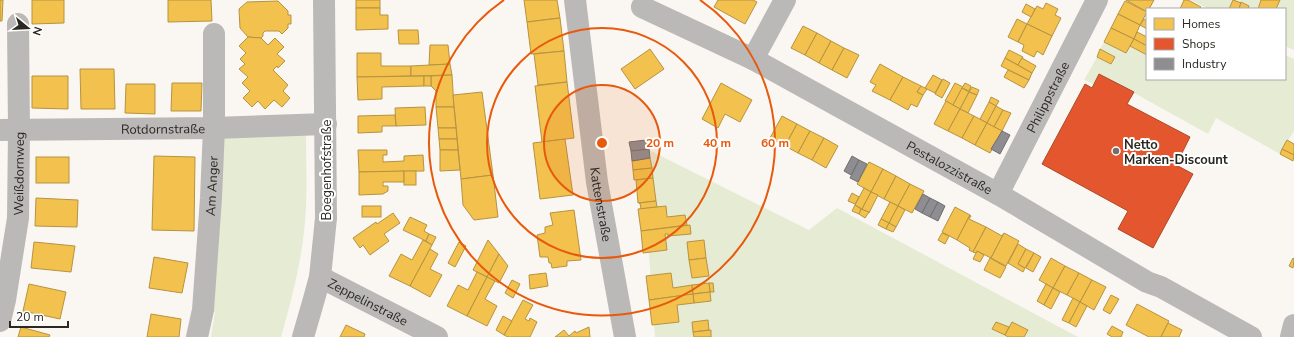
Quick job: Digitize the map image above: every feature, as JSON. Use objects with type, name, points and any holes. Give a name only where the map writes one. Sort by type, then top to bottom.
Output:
[{"type":"street","name":"Boegenhofstraße","points":[[303,337],[320,277],[326,218],[324,0]]},
{"type":"street","name":"Kattenstraße","points":[[576,0],[597,182],[625,337]]},
{"type":"street","points":[[753,59],[785,0]]},
{"type":"street","name":"Philippstraße","points":[[998,194],[1097,0]]},
{"type":"street","name":"Pestalozzistraße","points":[[642,7],[753,59],[998,194],[1147,282],[1161,286],[1251,337]]},
{"type":"street","name":"Weißdornweg","points":[[0,321],[7,292],[18,218],[10,130],[18,24]]},
{"type":"street","name":"Am Anger","points":[[197,337],[203,310],[211,198],[214,128],[214,34]]},
{"type":"street","name":"Rotdornstraße","points":[[10,130],[214,128],[326,124]]},
{"type":"street","name":"Zeppelinstraße","points":[[320,277],[437,337]]},
{"type":"street","points":[[1290,337],[1294,325]]},
{"type":"green space","points":[[1190,0],[1294,0],[1294,50],[1286,46],[1286,8],[1207,8]]},
{"type":"green space","points":[[1104,42],[1126,53],[1130,46],[1146,54],[1146,80],[1286,80],[1286,55],[1294,59],[1294,131],[1280,154],[1216,118],[1208,134],[1100,74],[1096,85],[1084,80],[1097,57],[1111,64],[1115,57],[1100,49]]},
{"type":"green space","points":[[306,134],[306,195],[304,232],[295,285],[281,337],[211,337],[215,312],[207,311],[216,144],[225,135]]},
{"type":"green space","points":[[641,146],[809,230],[837,208],[1078,337],[655,337]]},
{"type":"building: Homes","points":[[0,0],[3,0],[2,21],[0,21]]},
{"type":"building: Homes","points":[[32,0],[64,0],[64,23],[32,24]]},
{"type":"building: Homes","points":[[168,0],[211,0],[212,21],[168,22]]},
{"type":"building: Homes","points":[[356,0],[380,0],[380,8],[356,8]]},
{"type":"building: Homes","points":[[524,0],[557,0],[560,18],[527,22]]},
{"type":"building: Homes","points":[[718,0],[753,0],[757,2],[745,24],[714,7]]},
{"type":"building: Homes","points":[[1126,0],[1154,0],[1150,8],[1146,8],[1146,11]]},
{"type":"building: Homes","points":[[1184,0],[1188,0],[1201,7],[1200,8],[1180,8]]},
{"type":"building: Homes","points":[[1233,0],[1241,3],[1239,8],[1229,8]]},
{"type":"building: Homes","points":[[1261,0],[1280,0],[1276,8],[1258,8]]},
{"type":"building: Homes","points":[[278,1],[288,11],[288,15],[291,15],[291,24],[288,24],[288,28],[282,34],[279,31],[265,31],[261,38],[248,37],[240,28],[239,9],[247,2]]},
{"type":"building: Homes","points":[[1125,1],[1146,12],[1140,25],[1118,14]]},
{"type":"building: Homes","points":[[1241,2],[1249,6],[1248,8],[1239,8]]},
{"type":"building: Homes","points":[[1046,3],[1058,9],[1055,15],[1061,18],[1052,36],[1027,24],[1037,6],[1043,9]]},
{"type":"building: Homes","points":[[1026,4],[1035,9],[1031,17],[1022,12]]},
{"type":"building: Homes","points":[[356,8],[380,8],[380,15],[388,15],[388,29],[356,30]]},
{"type":"building: Homes","points":[[1118,14],[1140,25],[1134,39],[1111,28]]},
{"type":"building: Homes","points":[[560,18],[564,51],[531,54],[527,22]]},
{"type":"building: Homes","points":[[1017,19],[1027,24],[1018,42],[1008,37]]},
{"type":"building: Homes","points":[[1144,19],[1146,20],[1146,28],[1140,25]]},
{"type":"building: Homes","points":[[1027,24],[1052,36],[1043,55],[1037,51],[1034,57],[1022,51],[1024,45],[1018,42]]},
{"type":"building: Homes","points":[[803,26],[817,33],[805,55],[791,48]]},
{"type":"building: Homes","points":[[1111,28],[1134,39],[1126,53],[1104,42]]},
{"type":"building: Homes","points":[[398,30],[418,30],[419,44],[399,44]]},
{"type":"building: Homes","points":[[1137,32],[1146,36],[1146,45],[1134,39]]},
{"type":"building: Homes","points":[[817,33],[831,41],[819,63],[805,55]]},
{"type":"building: Homes","points":[[248,37],[261,38],[268,45],[275,38],[284,47],[277,54],[285,61],[278,68],[277,66],[273,70],[288,85],[283,91],[290,98],[282,107],[274,100],[265,109],[258,101],[252,107],[243,98],[250,91],[242,83],[248,77],[239,69],[245,64],[240,59],[246,53],[239,46]]},
{"type":"building: Homes","points":[[1134,39],[1146,45],[1146,54],[1130,46]]},
{"type":"building: Homes","points":[[831,41],[844,48],[832,70],[819,63]]},
{"type":"building: Homes","points":[[430,45],[448,45],[450,64],[429,65]]},
{"type":"building: Homes","points":[[844,48],[859,55],[847,78],[832,70]]},
{"type":"building: Homes","points":[[650,49],[664,69],[635,89],[621,69]]},
{"type":"building: Homes","points":[[1100,49],[1115,57],[1111,64],[1097,57]]},
{"type":"building: Homes","points":[[1009,50],[1023,57],[1018,65],[1005,58]]},
{"type":"building: Homes","points":[[564,51],[567,82],[538,85],[534,54]]},
{"type":"building: Homes","points":[[357,53],[381,53],[381,66],[411,66],[411,76],[357,77]]},
{"type":"building: Homes","points":[[1005,58],[1032,73],[1029,80],[1001,66]]},
{"type":"building: Homes","points":[[1022,58],[1036,66],[1032,73],[1018,65]]},
{"type":"building: Homes","points":[[450,64],[452,75],[411,76],[411,66]]},
{"type":"building: Homes","points":[[880,64],[903,77],[890,100],[872,91],[876,85],[870,82]]},
{"type":"building: Homes","points":[[80,69],[114,69],[115,109],[81,109]]},
{"type":"building: Homes","points":[[1008,70],[1029,80],[1024,88],[1004,77]]},
{"type":"building: Homes","points":[[452,75],[454,107],[436,107],[436,91],[431,86],[431,76]]},
{"type":"building: Homes","points":[[933,75],[942,80],[935,93],[925,88]]},
{"type":"building: Homes","points":[[32,76],[68,76],[68,109],[32,108]]},
{"type":"building: Homes","points":[[424,76],[424,86],[382,87],[382,99],[358,100],[357,77]]},
{"type":"building: Homes","points":[[424,76],[431,76],[431,86],[424,86]]},
{"type":"building: Homes","points":[[903,77],[921,86],[917,92],[923,95],[917,107],[911,104],[908,110],[890,100]]},
{"type":"building: Homes","points":[[943,79],[950,83],[942,98],[935,94]]},
{"type":"building: Homes","points":[[567,82],[574,138],[542,142],[535,86]]},
{"type":"building: Homes","points":[[172,83],[202,83],[201,111],[171,111]]},
{"type":"building: Homes","points":[[721,83],[752,100],[740,122],[725,114],[718,128],[702,119]]},
{"type":"building: Homes","points":[[955,83],[963,87],[953,105],[945,101]]},
{"type":"building: Homes","points":[[965,83],[971,86],[969,91],[962,88]]},
{"type":"building: Homes","points":[[126,84],[155,84],[155,114],[125,113]]},
{"type":"building: Homes","points":[[921,86],[927,89],[923,95],[917,92]]},
{"type":"building: Homes","points":[[972,87],[979,90],[977,95],[969,92]]},
{"type":"building: Homes","points":[[962,88],[969,92],[960,109],[953,105]]},
{"type":"building: Homes","points":[[482,92],[493,175],[461,179],[453,95]]},
{"type":"building: Homes","points":[[969,92],[977,95],[968,113],[960,109]]},
{"type":"building: Homes","points":[[991,97],[999,101],[996,106],[989,102]]},
{"type":"building: Homes","points":[[946,101],[960,109],[948,131],[934,124]]},
{"type":"building: Homes","points":[[989,102],[996,106],[987,123],[980,119]]},
{"type":"building: Homes","points":[[996,106],[1003,110],[994,127],[987,123]]},
{"type":"building: Homes","points":[[425,107],[426,125],[396,126],[395,108]]},
{"type":"building: Homes","points":[[436,107],[454,107],[456,128],[438,128]]},
{"type":"building: Homes","points":[[960,109],[974,116],[962,138],[948,131]]},
{"type":"building: Homes","points":[[1003,110],[1011,113],[1002,131],[994,127]]},
{"type":"building: Homes","points":[[395,115],[396,126],[382,126],[382,132],[358,133],[358,116]]},
{"type":"building: Homes","points":[[782,116],[797,124],[785,146],[770,138]]},
{"type":"building: Homes","points":[[974,116],[987,123],[975,145],[962,138]]},
{"type":"building: Homes","points":[[987,123],[1002,131],[990,153],[975,145]]},
{"type":"building: Homes","points":[[797,124],[810,131],[798,153],[785,146]]},
{"type":"building: Homes","points":[[438,128],[456,128],[457,139],[439,139]]},
{"type":"building: Homes","points":[[810,131],[824,138],[812,160],[798,153]]},
{"type":"building: Homes","points":[[824,138],[838,146],[826,168],[812,160]]},
{"type":"building: Homes","points":[[439,139],[457,139],[458,150],[440,150]]},
{"type":"building: Homes","points":[[565,139],[573,195],[540,199],[533,143]]},
{"type":"building: Homes","points":[[1287,140],[1294,144],[1294,155],[1282,149]]},
{"type":"building: Homes","points":[[1282,149],[1294,155],[1293,161],[1280,154]]},
{"type":"building: Homes","points":[[358,150],[387,150],[387,155],[383,155],[383,162],[404,161],[404,156],[423,155],[424,171],[359,172]]},
{"type":"building: Homes","points":[[440,150],[458,150],[460,170],[440,171]]},
{"type":"building: Homes","points":[[154,156],[195,157],[194,231],[152,230]]},
{"type":"building: Homes","points":[[36,157],[69,157],[69,183],[36,183]]},
{"type":"building: Homes","points":[[650,158],[652,168],[633,170],[632,161]]},
{"type":"building: Homes","points":[[869,162],[883,169],[871,192],[857,184]]},
{"type":"building: Homes","points":[[652,168],[653,178],[634,180],[633,170]]},
{"type":"building: Homes","points":[[883,169],[896,176],[884,199],[871,192]]},
{"type":"building: Homes","points":[[404,171],[404,182],[383,182],[383,186],[388,186],[388,191],[383,194],[359,195],[359,172]]},
{"type":"building: Homes","points":[[404,171],[416,171],[416,185],[404,185]]},
{"type":"building: Homes","points":[[493,175],[498,217],[474,220],[463,205],[461,179]]},
{"type":"building: Homes","points":[[896,176],[910,184],[898,206],[884,199]]},
{"type":"building: Homes","points":[[653,178],[656,201],[638,203],[636,180]]},
{"type":"building: Homes","points":[[910,184],[924,191],[912,213],[898,206]]},
{"type":"building: Homes","points":[[864,188],[871,192],[862,209],[855,205]]},
{"type":"building: Homes","points":[[871,192],[878,195],[869,213],[862,209]]},
{"type":"building: Homes","points":[[852,193],[859,197],[855,204],[848,201]]},
{"type":"building: Homes","points":[[36,198],[78,200],[77,227],[35,226]]},
{"type":"building: Homes","points":[[656,201],[657,207],[641,209],[639,203]]},
{"type":"building: Homes","points":[[890,202],[898,206],[889,223],[881,219]]},
{"type":"building: Homes","points":[[855,205],[861,209],[859,214],[852,211]]},
{"type":"building: Homes","points":[[362,206],[381,206],[381,217],[362,217]]},
{"type":"building: Homes","points":[[666,206],[667,217],[685,215],[687,225],[641,231],[638,209]]},
{"type":"building: Homes","points":[[898,206],[905,210],[896,227],[889,223]]},
{"type":"building: Homes","points":[[955,207],[970,215],[957,240],[942,232]]},
{"type":"building: Homes","points":[[861,209],[869,212],[865,218],[859,214]]},
{"type":"building: Homes","points":[[574,210],[581,260],[567,261],[567,266],[552,268],[548,257],[540,257],[537,235],[545,233],[545,227],[553,225],[550,213]]},
{"type":"building: Homes","points":[[393,213],[400,223],[384,234],[389,241],[370,255],[363,245],[360,248],[353,238],[376,222],[377,224]]},
{"type":"building: Homes","points":[[970,215],[971,216],[969,219],[986,227],[973,252],[969,250],[970,248],[957,240]]},
{"type":"building: Homes","points":[[410,217],[427,225],[424,231],[429,234],[426,241],[403,230]]},
{"type":"building: Homes","points":[[881,219],[889,223],[886,229],[878,225]]},
{"type":"building: Homes","points":[[889,223],[896,227],[893,232],[886,229]]},
{"type":"building: Homes","points":[[690,225],[691,234],[668,236],[668,234],[665,234],[667,250],[643,253],[641,231]]},
{"type":"building: Homes","points":[[986,227],[1002,236],[1004,233],[991,258],[977,251],[976,253],[973,252]]},
{"type":"building: Homes","points":[[942,233],[949,236],[945,244],[938,240]]},
{"type":"building: Homes","points":[[1004,233],[1019,241],[1006,266],[991,258]]},
{"type":"building: Homes","points":[[429,234],[436,237],[432,245],[426,241]]},
{"type":"building: Homes","points":[[423,240],[432,245],[410,286],[389,276],[401,254],[412,260]]},
{"type":"building: Homes","points":[[488,240],[499,254],[487,277],[473,270]]},
{"type":"building: Homes","points":[[704,240],[706,258],[689,260],[687,242]]},
{"type":"building: Homes","points":[[34,242],[75,246],[71,272],[31,268]]},
{"type":"building: Homes","points":[[459,242],[466,246],[455,267],[448,263]]},
{"type":"building: Homes","points":[[1018,244],[1026,249],[1018,264],[1025,268],[1023,272],[1008,263]]},
{"type":"building: Homes","points":[[430,249],[438,254],[430,269],[442,275],[430,297],[410,286]]},
{"type":"building: Homes","points":[[1026,249],[1034,253],[1025,268],[1018,264]]},
{"type":"building: Homes","points":[[977,251],[984,255],[980,262],[973,259]]},
{"type":"building: Homes","points":[[1034,253],[1041,257],[1033,272],[1026,268]]},
{"type":"building: Homes","points":[[499,254],[508,266],[499,283],[487,277]]},
{"type":"building: Homes","points":[[154,257],[188,263],[182,293],[149,288]]},
{"type":"building: Homes","points":[[706,258],[709,276],[692,278],[689,260]]},
{"type":"building: Homes","points":[[990,258],[1006,267],[1000,278],[984,270]]},
{"type":"building: Homes","points":[[1051,258],[1065,266],[1053,288],[1039,280]]},
{"type":"building: Homes","points":[[1293,258],[1294,259],[1293,268],[1289,266]]},
{"type":"building: Homes","points":[[1065,266],[1079,273],[1067,295],[1053,288]]},
{"type":"building: Homes","points":[[477,272],[487,277],[467,316],[447,306],[458,285],[468,290]]},
{"type":"building: Homes","points":[[546,273],[548,286],[530,289],[529,275]]},
{"type":"building: Homes","points":[[671,273],[673,288],[692,285],[693,294],[649,300],[646,276]]},
{"type":"building: Homes","points":[[1079,273],[1092,280],[1080,302],[1067,295]]},
{"type":"building: Homes","points":[[487,277],[495,281],[485,299],[497,306],[487,326],[467,316]]},
{"type":"building: Homes","points":[[512,280],[520,284],[513,298],[505,293]]},
{"type":"building: Homes","points":[[1092,280],[1106,287],[1094,310],[1080,302]]},
{"type":"building: Homes","points":[[709,283],[713,283],[714,292],[710,292]]},
{"type":"building: Homes","points":[[709,283],[710,292],[693,294],[692,285]]},
{"type":"building: Homes","points":[[29,284],[66,292],[60,319],[23,311]]},
{"type":"building: Homes","points":[[1046,284],[1053,288],[1044,305],[1037,301]]},
{"type":"building: Homes","points":[[1053,288],[1060,292],[1051,309],[1044,305]]},
{"type":"building: Homes","points":[[710,292],[711,301],[694,303],[693,294]]},
{"type":"building: Homes","points":[[693,294],[694,303],[677,305],[679,322],[652,325],[649,300]]},
{"type":"building: Homes","points":[[1111,295],[1119,299],[1110,314],[1103,310]]},
{"type":"building: Homes","points":[[1073,298],[1080,302],[1069,323],[1062,320]]},
{"type":"building: Homes","points":[[523,300],[533,305],[525,319],[529,321],[530,318],[537,322],[530,337],[508,337],[504,335]]},
{"type":"building: Homes","points":[[1080,302],[1087,306],[1076,327],[1069,323]]},
{"type":"building: Homes","points":[[1137,304],[1169,321],[1161,337],[1149,337],[1126,325]]},
{"type":"building: Homes","points":[[151,314],[181,319],[179,337],[147,337]]},
{"type":"building: Homes","points":[[503,316],[512,321],[504,335],[496,330]]},
{"type":"building: Homes","points":[[708,320],[709,330],[693,332],[692,322]]},
{"type":"building: Homes","points":[[996,322],[1009,327],[1005,335],[992,329]]},
{"type":"building: Homes","points":[[1012,322],[1028,330],[1024,337],[1008,337],[1005,335]]},
{"type":"building: Homes","points":[[1168,323],[1182,330],[1179,337],[1161,337]]},
{"type":"building: Homes","points":[[346,325],[365,334],[364,337],[340,337]]},
{"type":"building: Homes","points":[[1112,326],[1123,332],[1121,337],[1112,337],[1107,334]]},
{"type":"building: Homes","points":[[21,327],[50,335],[49,337],[18,337]]},
{"type":"building: Homes","points":[[589,327],[590,337],[555,337],[564,330],[569,336],[575,331],[576,333]]},
{"type":"building: Homes","points":[[711,330],[711,337],[694,337],[693,332]]},
{"type":"building: Shops","name":"Netto Marken-Discount","points":[[1099,74],[1134,92],[1127,104],[1190,137],[1176,165],[1193,174],[1153,248],[1118,229],[1128,211],[1042,164],[1085,84],[1092,88]]},
{"type":"building: Industry","points":[[1002,131],[1010,135],[1000,154],[991,149]]},
{"type":"building: Industry","points":[[646,140],[648,150],[631,151],[629,142]]},
{"type":"building: Industry","points":[[649,149],[650,158],[632,161],[631,151]]},
{"type":"building: Industry","points":[[852,156],[859,160],[851,175],[844,171]]},
{"type":"building: Industry","points":[[859,160],[867,164],[858,182],[850,178]]},
{"type":"building: Industry","points":[[923,194],[930,198],[922,213],[915,209]]},
{"type":"building: Industry","points":[[930,198],[938,202],[930,217],[922,213]]},
{"type":"building: Industry","points":[[938,202],[945,206],[938,221],[930,217]]},
{"type":"place","name":"Netto Marken-Discount","points":[[1116,151]]}]
